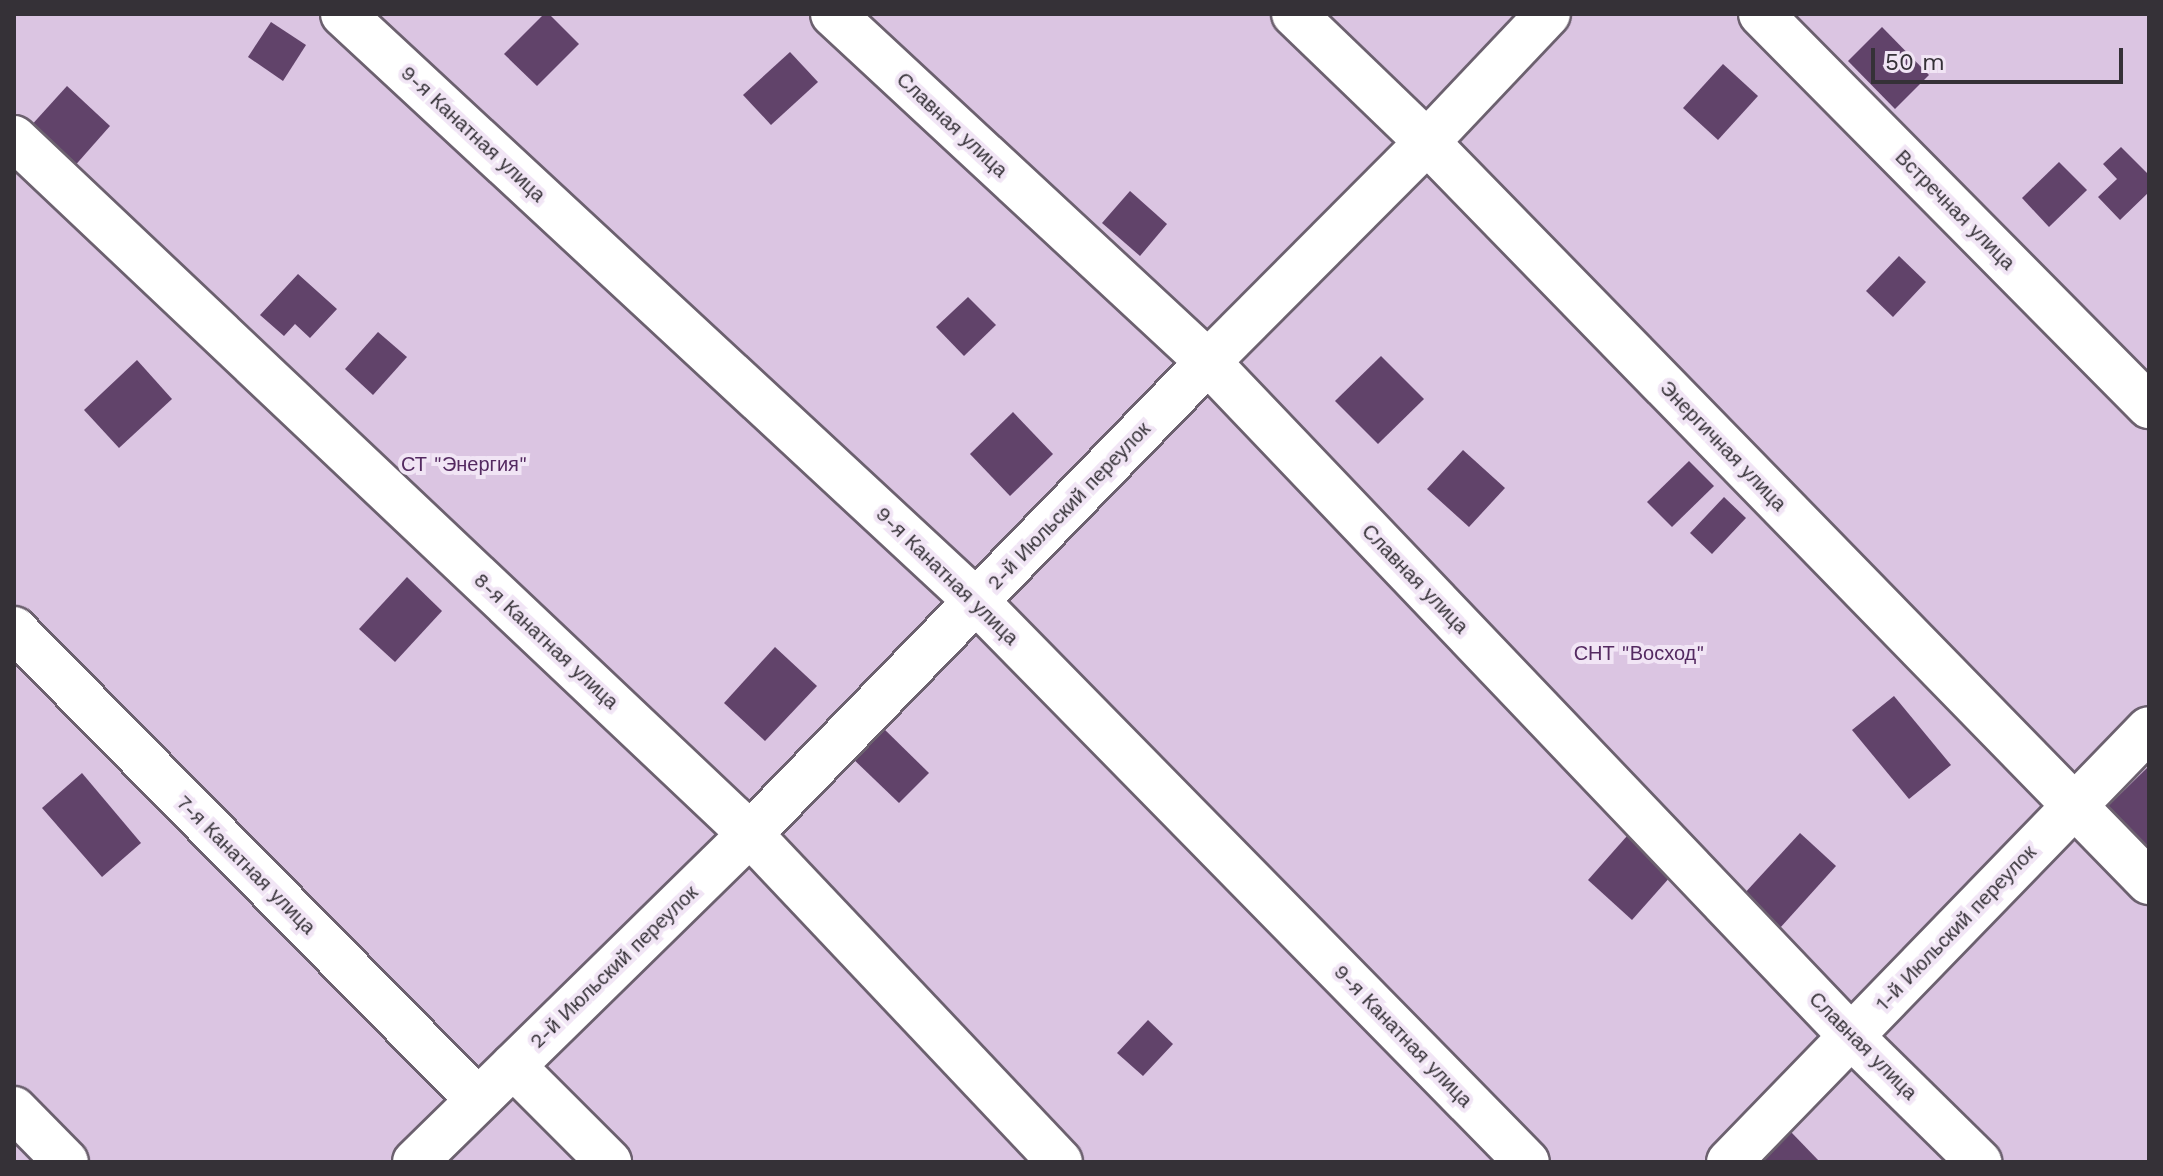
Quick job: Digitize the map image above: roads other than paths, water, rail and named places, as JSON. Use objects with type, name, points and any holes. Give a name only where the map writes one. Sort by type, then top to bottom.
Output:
[{"type":"lane","name":"9-я Канатная улица","points":[[343,14],[976,601],[1527,1162]]},
{"type":"lane","name":"Славная улица","points":[[833,14],[1208,362],[1851,1036],[1979,1162]]},
{"type":"lane","name":"Энергичная улица","points":[[1294,14],[1427,142],[2149,882]]},
{"type":"lane","name":"2-й Июльский переулок","points":[[415,1162],[750,834],[1208,362],[1427,142],[1548,14]]},
{"type":"lane","name":"Встречная улица","points":[[1761,14],[2149,406]]},
{"type":"lane","name":"8-я Канатная улица","points":[[14,138],[750,834],[1060,1162]]},
{"type":"lane","name":"7-я Канатная улица","points":[[14,629],[478,1100]]},
{"type":"lane","name":"1-й Июльский переулок","points":[[1729,1162],[2149,729]]},
{"type":"lane","points":[[513,1066],[609,1162]]},
{"type":"lane","points":[[14,1109],[66,1162]]},
{"type":"park label","name":"СТ \"Энергия\"","points":[[464,464]]},
{"type":"park label","name":"СНТ \"Восход\"","points":[[1639,653]]}]
